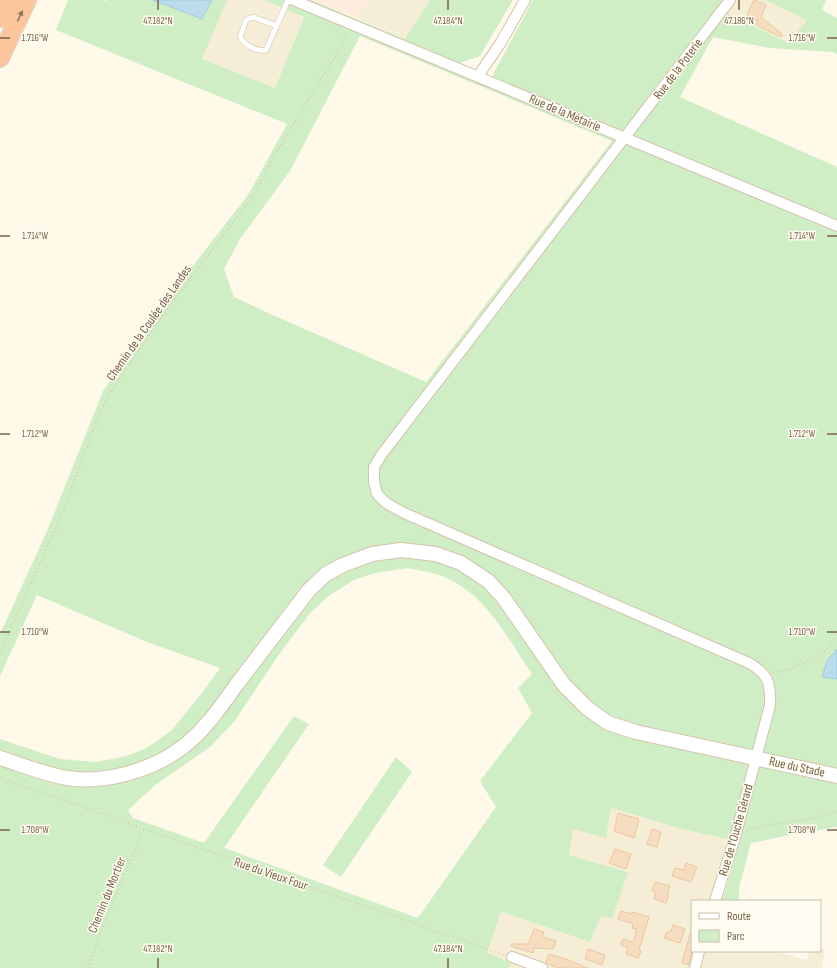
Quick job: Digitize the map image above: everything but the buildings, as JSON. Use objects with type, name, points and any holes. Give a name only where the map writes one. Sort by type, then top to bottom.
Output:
[{"type":"highway","points":[[0,18],[8,0]]},
{"type":"highway","points":[[0,58],[27,0]]},
{"type":"street","name":"Rue de la Métairie","points":[[293,0],[837,226]]},
{"type":"street","points":[[478,76],[500,44],[524,0]]},
{"type":"street","name":"Rue de la Poterie","points":[[730,0],[626,138],[382,454],[374,467],[374,482],[378,494],[386,503],[404,513],[749,662],[761,670],[764,675]]},
{"type":"street","name":"Rue du Stade","points":[[0,758],[36,770],[67,778],[94,779],[141,770],[160,761],[184,746],[207,725],[309,590],[326,574],[343,565],[372,554],[401,550],[436,554],[461,563],[488,581],[503,597],[564,686],[587,708],[608,723],[636,732],[837,776]]},
{"type":"street","name":"Rue de l'Ouche Gérard","points":[[715,900],[736,834],[770,705],[771,691],[768,681],[764,675]]},
{"type":"street","points":[[694,968],[699,952]]},
{"type":"street","points":[[512,957],[542,968]]},
{"type":"lane","points":[[277,26],[253,17],[246,20],[240,37],[244,44],[261,51],[266,50],[277,26],[288,0]]},
{"type":"path","name":"Chemin de la Coulée des Landes","points":[[0,653],[64,509],[101,409],[118,381],[163,315],[255,193],[277,150],[341,47],[351,24]]},
{"type":"path","points":[[764,675],[790,669],[821,655],[837,636]]},
{"type":"path","name":"Rue du Vieux Four","points":[[0,778],[512,957]]},
{"type":"path","points":[[736,834],[757,828],[810,819],[837,812]]},
{"type":"path","name":"Chemin du Mortier","points":[[88,968],[104,924],[144,829]]},
{"type":"shaded area","points":[[227,0],[264,0],[304,16],[275,88],[202,59]]},
{"type":"shaded area","points":[[311,0],[368,0],[357,18]]},
{"type":"shaded area","points":[[368,0],[430,0],[405,39],[357,18]]},
{"type":"shaded area","points":[[724,0],[765,0],[807,20],[788,43],[718,7]]},
{"type":"shaded area","points":[[611,808],[682,829],[740,842],[722,900],[691,900],[691,952],[779,952],[807,960],[809,952],[821,952],[821,948],[825,950],[822,968],[509,968],[511,962],[487,953],[501,912],[590,942],[601,916],[628,872],[569,855],[573,829]]},
{"type":"green space","points":[[68,0],[153,0],[202,19],[212,0],[227,0],[202,59],[275,88],[304,17],[264,0],[311,0],[405,39],[430,0],[513,0],[480,56],[460,63],[491,78],[533,0],[724,0],[718,8],[788,43],[807,20],[765,0],[826,0],[822,10],[837,18],[837,54],[833,52],[769,48],[713,37],[680,97],[837,167],[837,827],[751,843],[739,888],[739,900],[722,900],[740,842],[682,829],[611,808],[606,838],[573,829],[569,855],[628,872],[612,919],[601,916],[590,942],[501,912],[487,953],[511,962],[509,968],[0,968],[0,739],[60,759],[96,762],[123,757],[145,749],[171,731],[220,668],[147,642],[37,595],[0,676],[0,634],[47,531],[103,391],[192,267],[248,195],[287,124],[56,30]],"holes":[[[360,36],[612,141],[426,382],[234,297],[224,269],[240,239],[290,171]],[[408,568],[444,577],[472,594],[505,632],[532,674],[518,688],[532,713],[480,781],[496,807],[418,918],[224,848],[309,724],[294,716],[204,843],[133,818],[128,810],[155,785],[210,747],[234,722],[280,653],[311,612],[330,595],[354,580],[375,573]]]},
{"type":"green space","points":[[396,757],[412,772],[341,877],[323,865]]},
{"type":"water","points":[[153,0],[212,0],[202,19]]},
{"type":"water","points":[[837,649],[837,679],[822,677],[827,661]]}]
